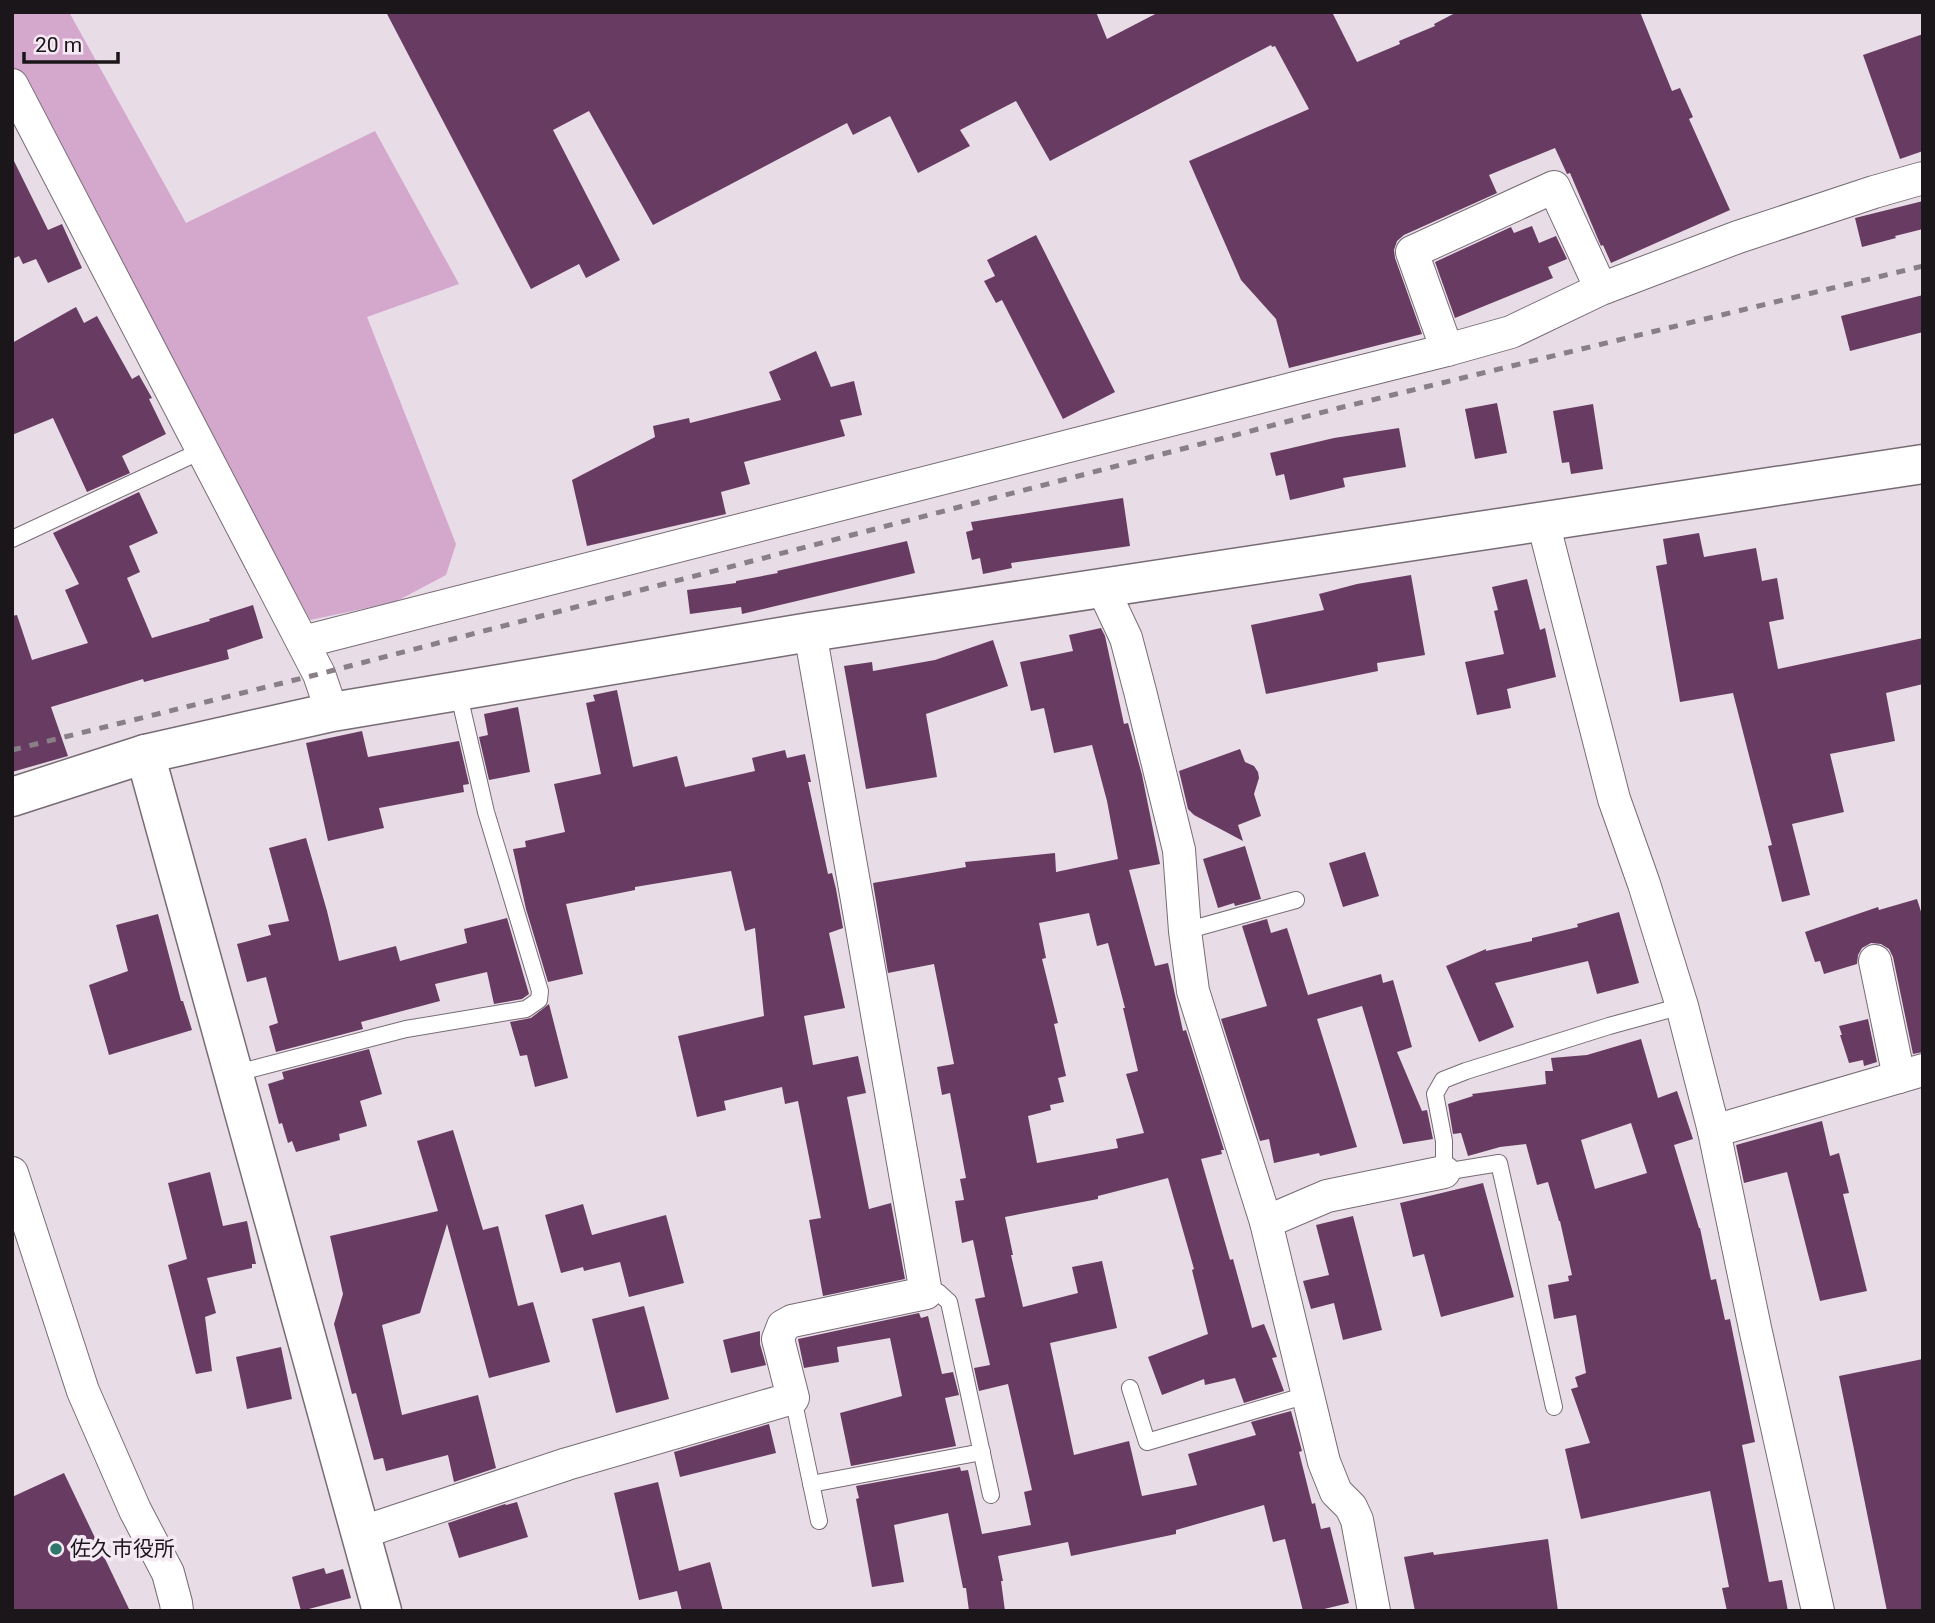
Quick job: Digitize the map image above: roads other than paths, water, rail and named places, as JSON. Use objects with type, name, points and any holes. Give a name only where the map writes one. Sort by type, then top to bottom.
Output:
[{"type":"street","points":[[12,86],[20,119],[203,450],[319,674],[332,712]]},
{"type":"street","points":[[303,642],[1511,332],[1601,289],[1738,237],[1923,178]]},
{"type":"street","points":[[1447,350],[1412,253],[1554,187],[1601,289]]},
{"type":"street","points":[[12,797],[145,754],[332,712],[810,632],[1923,464]]},
{"type":"street","points":[[1543,522],[1614,799],[1682,1006],[1714,1131],[1818,1611]]},
{"type":"street","points":[[1102,587],[1126,638],[1179,850],[1193,991],[1266,1222],[1328,1472],[1336,1492],[1351,1507],[1357,1520],[1374,1611]]},
{"type":"street","points":[[360,1533],[568,1464],[793,1398],[778,1339],[783,1326],[792,1321],[926,1293],[810,632]]},
{"type":"street","points":[[145,754],[382,1611]]},
{"type":"street","points":[[1714,1131],[1911,1074],[1875,961]]},
{"type":"street","points":[[1266,1222],[1327,1196],[1444,1172]]},
{"type":"street","points":[[12,1173],[83,1391],[135,1510],[167,1573],[177,1611]]},
{"type":"lane","points":[[12,539],[203,450]]},
{"type":"lane","points":[[233,1074],[406,1029],[526,1009],[538,1000],[540,991],[486,812],[457,691]]},
{"type":"lane","points":[[1185,931],[1296,901]]},
{"type":"lane","points":[[1553,1407],[1499,1163],[1444,1172],[1444,1141],[1434,1094],[1443,1080],[1609,1026],[1682,1006]]},
{"type":"lane","points":[[926,1293],[938,1292],[949,1302],[991,1495]]},
{"type":"lane","points":[[1130,1388],[1147,1442],[1307,1395]]},
{"type":"lane","points":[[793,1398],[819,1521]]},
{"type":"lane","points":[[811,1484],[982,1452]]},
{"type":"railway","points":[[12,750],[319,674],[1339,408],[1923,266]]},
{"type":"place","name":"佐久市役所","points":[[56,1549]]}]
